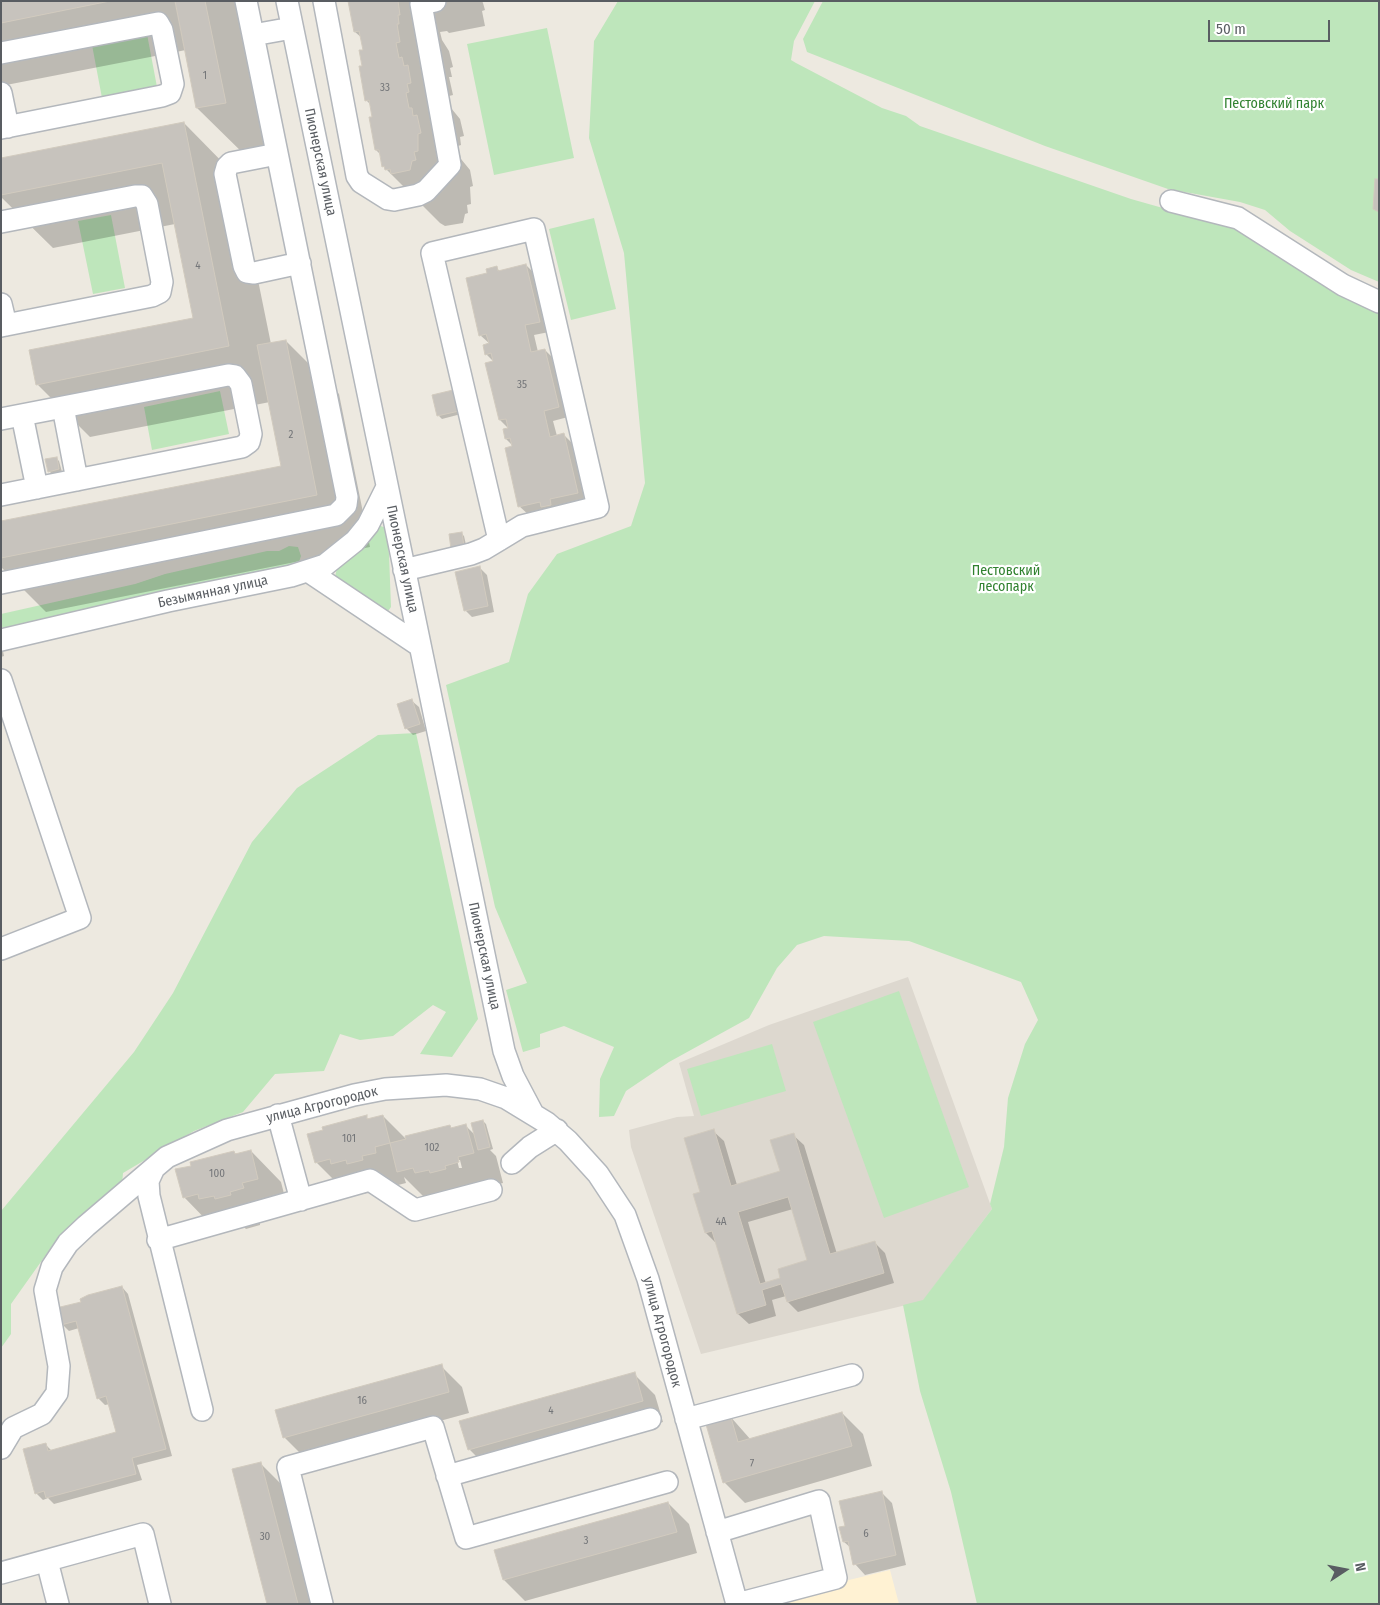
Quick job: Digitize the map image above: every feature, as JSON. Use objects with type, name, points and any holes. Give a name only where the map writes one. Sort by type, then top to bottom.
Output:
[{"type":"street","points":[[1,583],[336,515],[346,505],[347,497],[246,1]]},
{"type":"street","name":"Пионерская улица","points":[[287,1],[504,1052],[513,1076],[532,1112]]},
{"type":"street","points":[[324,1],[357,176],[361,182],[394,200],[418,195],[426,191],[450,165],[421,4],[435,1]]},
{"type":"street","points":[[1,53],[158,24],[162,30],[173,84],[170,93],[162,96],[5,128],[1,93]]},
{"type":"street","points":[[253,36],[292,28]]},
{"type":"street","points":[[277,154],[231,163],[227,166],[225,174],[242,257],[247,272],[254,273],[300,263]]},
{"type":"street","points":[[1,222],[142,196],[147,204],[162,282],[160,292],[152,296],[3,326],[1,304]]},
{"type":"street","points":[[1171,201],[1238,218],[1343,285],[1379,302]]},
{"type":"street","points":[[404,570],[471,554],[499,540],[522,526],[598,507],[534,229],[432,253],[499,540]]},
{"type":"street","points":[[1,419],[228,375],[235,376],[241,384],[251,434],[249,442],[242,447],[1,495]]},
{"type":"street","points":[[63,407],[77,480]]},
{"type":"street","points":[[22,415],[37,488]]},
{"type":"street","name":"Безымянная улица","points":[[1,640],[308,571],[338,556],[355,541],[368,525],[387,487]]},
{"type":"street","points":[[308,571],[420,646]]},
{"type":"street","points":[[1,680],[80,918],[1,949]]},
{"type":"street","name":"улица Агрогородок","points":[[1,1448],[13,1428],[42,1414],[57,1393],[59,1366],[46,1290],[52,1268],[68,1243],[167,1157],[207,1137],[278,1115],[378,1090],[446,1085],[480,1089],[506,1098],[532,1112],[557,1130],[592,1167],[612,1193],[625,1215],[648,1279],[737,1604]]},
{"type":"street","points":[[278,1115],[301,1200]]},
{"type":"street","points":[[512,1163],[530,1147],[557,1130]]},
{"type":"street","points":[[154,1168],[148,1181],[158,1240],[202,1410]]},
{"type":"street","points":[[158,1240],[370,1180],[415,1210],[491,1190]]},
{"type":"street","points":[[686,1419],[852,1376]]},
{"type":"street","points":[[447,1476],[650,1419]]},
{"type":"street","points":[[322,1604],[288,1467],[433,1428],[466,1538],[668,1482]]},
{"type":"street","points":[[717,1532],[819,1501],[836,1578],[737,1604]]},
{"type":"street","points":[[1,1573],[143,1534],[160,1604]]},
{"type":"street","points":[[47,1561],[58,1604]]},
{"type":"shaded area","points":[[908,977],[992,1209],[923,1301],[701,1354],[631,1147],[629,1130],[677,1117],[694,1116],[679,1063],[769,1025]]},
{"type":"shaded area","points":[[890,1570],[899,1604],[776,1604],[775,1598]]},
{"type":"green space","name":"Пестовский лесопарк","points":[[618,1],[815,1],[794,41],[791,60],[796,63],[882,108],[906,116],[920,126],[1131,199],[1237,229],[1379,301],[1379,1604],[977,1604],[951,1492],[920,1391],[903,1305],[923,1300],[992,1209],[990,1204],[1004,1147],[1008,1098],[1025,1044],[1038,1020],[1021,982],[909,941],[824,936],[797,945],[777,968],[749,1018],[669,1062],[626,1091],[614,1116],[599,1117],[600,1079],[614,1047],[564,1026],[540,1034],[540,1047],[523,1052],[506,990],[527,983],[495,907],[446,685],[509,662],[528,594],[557,554],[631,526],[645,483],[624,253],[589,138],[594,41]]},
{"type":"green space","name":"Пестовский парк","points":[[823,1],[1379,1],[1379,282],[1351,270],[1290,231],[1265,210],[1240,202],[1168,189],[1045,146],[807,52],[803,39]]},
{"type":"green space","points":[[547,28],[574,158],[494,175],[467,44]]},
{"type":"green space","points":[[147,34],[157,87],[102,98],[92,45]]},
{"type":"green space","points":[[111,215],[125,288],[93,294],[78,221]]},
{"type":"green space","points":[[594,218],[616,309],[571,320],[549,229]]},
{"type":"green space","points":[[220,391],[229,434],[152,450],[144,407]]},
{"type":"green space","points":[[378,525],[386,528],[389,554],[391,607],[386,614],[335,577],[337,568],[360,549]]},
{"type":"green space","points":[[289,546],[298,547],[301,556],[298,565],[189,587],[4,629],[1,626],[1,614],[135,584],[165,574],[267,551],[279,551]]},
{"type":"green space","points":[[416,733],[478,1019],[452,1057],[420,1054],[446,1012],[433,1005],[393,1036],[360,1040],[340,1034],[324,1071],[275,1074],[243,1112],[194,1131],[123,1173],[121,1195],[104,1201],[60,1235],[11,1304],[11,1334],[1,1348],[1,1211],[134,1052],[173,993],[252,842],[297,788],[378,735]]},
{"type":"green space","points":[[899,991],[969,1187],[884,1218],[813,1022]]},
{"type":"green space","points":[[772,1044],[786,1091],[701,1116],[687,1069]]},
{"type":"building","points":[[1,1],[110,1],[1,23]]},
{"type":"building","points":[[175,1],[205,1],[226,103],[196,108]]},
{"type":"building","points":[[348,1],[398,1],[400,15],[398,15],[399,24],[397,24],[400,42],[396,43],[399,58],[402,57],[404,66],[408,65],[411,83],[407,84],[409,92],[406,93],[413,116],[417,115],[421,133],[418,134],[418,151],[414,152],[416,160],[412,161],[410,170],[391,174],[390,169],[385,170],[384,166],[382,167],[379,150],[375,150],[369,117],[372,117],[369,100],[365,101],[359,66],[362,66],[359,50],[363,50],[359,31],[354,32]]},
{"type":"building","points":[[184,122],[229,346],[36,385],[29,350],[193,318],[162,163],[1,195],[1,158]]},
{"type":"building","points":[[1375,179],[1379,179],[1379,212],[1373,209]]},
{"type":"building","points":[[526,264],[540,322],[525,325],[531,352],[545,349],[559,407],[544,411],[550,437],[564,433],[578,493],[550,499],[551,505],[541,507],[540,502],[518,507],[505,448],[512,446],[510,438],[505,439],[503,429],[508,428],[506,419],[499,420],[485,363],[493,361],[491,353],[485,355],[483,345],[489,343],[486,334],[479,336],[466,278],[487,273],[486,269],[497,266],[498,271]]},
{"type":"building","points":[[286,340],[317,495],[1,558],[1,521],[281,466],[257,345]]},
{"type":"building","points":[[453,390],[459,411],[437,416],[432,395]]},
{"type":"building","points":[[57,457],[59,469],[48,472],[45,459]]},
{"type":"building","points":[[462,532],[464,547],[451,549],[449,534]]},
{"type":"building","points":[[480,566],[488,606],[464,611],[455,572]]},
{"type":"building","points":[[412,699],[420,724],[405,729],[397,704]]},
{"type":"building","points":[[367,1115],[367,1119],[383,1115],[390,1143],[375,1147],[376,1153],[362,1156],[363,1160],[347,1164],[346,1160],[331,1164],[330,1159],[315,1163],[307,1134],[323,1130],[322,1127]]},
{"type":"building","points":[[483,1120],[490,1147],[478,1150],[471,1123]]},
{"type":"building","points":[[466,1124],[474,1153],[458,1157],[459,1162],[445,1166],[446,1169],[430,1173],[429,1170],[415,1173],[413,1168],[397,1172],[390,1143],[406,1139],[405,1136],[450,1125],[451,1128]]},
{"type":"building","points":[[714,1129],[731,1186],[780,1171],[770,1140],[794,1133],[830,1254],[875,1241],[884,1273],[787,1302],[781,1284],[762,1290],[766,1305],[737,1314],[712,1231],[705,1233],[693,1194],[700,1192],[684,1138]],"holes":[[[788,1197],[807,1260],[778,1269],[780,1278],[760,1284],[738,1212]]]},
{"type":"building","points":[[251,1150],[258,1179],[242,1183],[244,1188],[230,1192],[231,1195],[215,1199],[214,1196],[199,1199],[198,1194],[183,1198],[175,1169],[191,1166],[190,1162],[234,1151],[235,1154]]},
{"type":"building","points":[[122,1286],[166,1449],[132,1458],[136,1474],[46,1498],[44,1491],[35,1494],[23,1449],[46,1443],[48,1451],[116,1432],[106,1396],[97,1399],[76,1321],[61,1325],[56,1308],[81,1302],[80,1299],[88,1295]]},
{"type":"building","points":[[442,1364],[449,1392],[283,1438],[275,1410]]},
{"type":"building","points":[[635,1372],[643,1401],[468,1450],[459,1421]]},
{"type":"building","points":[[842,1412],[852,1446],[723,1483],[705,1421],[730,1414],[738,1442]]},
{"type":"building","points":[[261,1462],[298,1604],[267,1604],[232,1469]]},
{"type":"building","points":[[882,1491],[896,1555],[853,1565],[848,1541],[843,1542],[839,1527],[845,1526],[839,1501]]},
{"type":"building","points":[[668,1502],[677,1532],[503,1580],[494,1550]]}]
